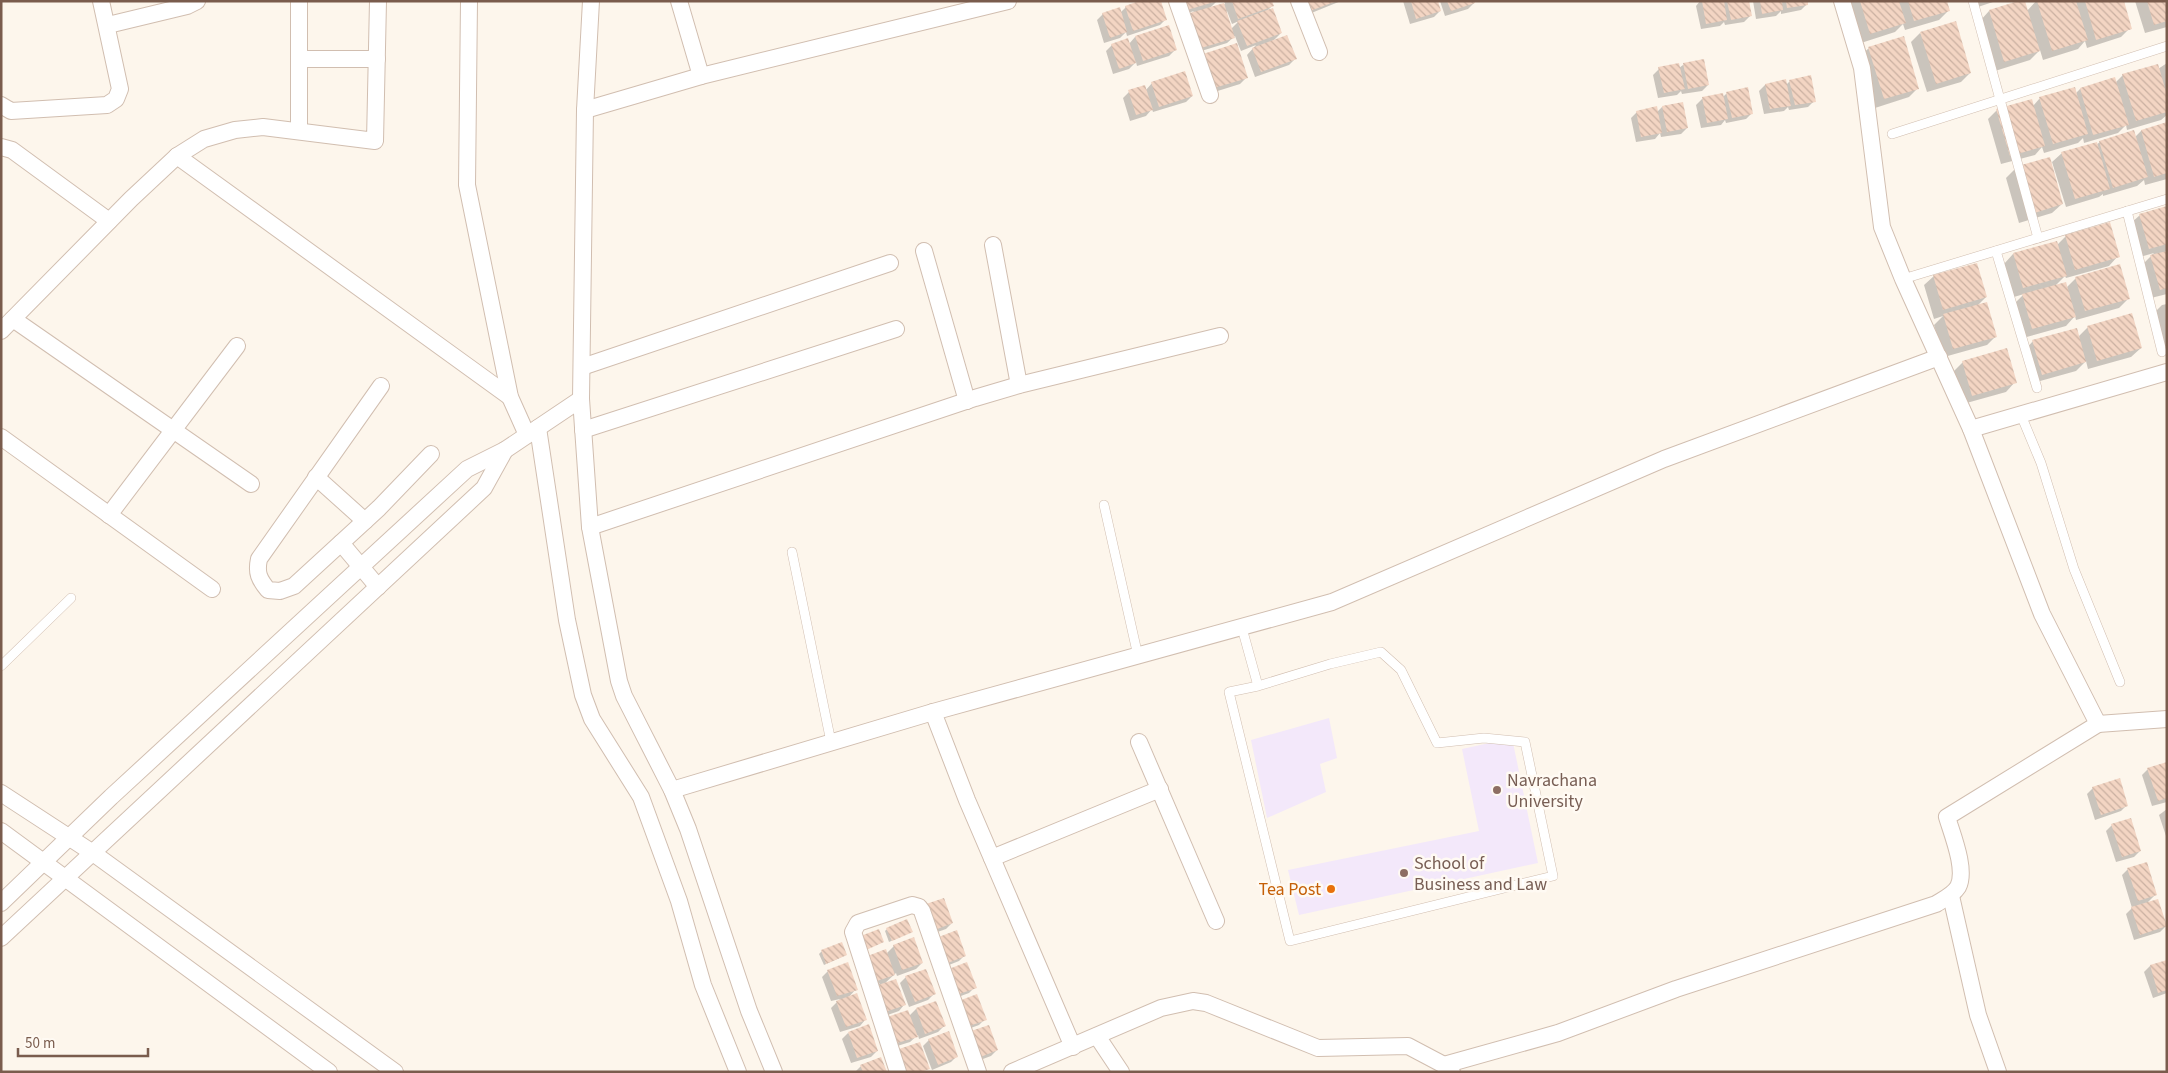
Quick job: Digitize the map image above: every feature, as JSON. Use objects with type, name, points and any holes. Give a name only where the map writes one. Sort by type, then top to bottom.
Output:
[{"type":"street","points":[[1,105],[11,110],[107,105],[116,99],[120,89],[108,25],[101,1]]},
{"type":"street","points":[[108,25],[187,6],[197,1]]},
{"type":"street","points":[[299,1],[299,131]]},
{"type":"street","points":[[1,331],[109,221],[177,156],[204,139],[235,130],[263,127],[375,141],[378,1]]},
{"type":"street","points":[[469,1],[467,185],[510,397]]},
{"type":"street","points":[[591,1],[585,110],[581,399],[590,527],[619,681],[632,715],[672,790],[691,838],[749,1011],[774,1072]]},
{"type":"street","points":[[680,1],[701,76]]},
{"type":"street","points":[[585,110],[701,76],[1008,1]]},
{"type":"street","points":[[1177,1],[1210,95]]},
{"type":"street","points":[[1299,1],[1319,52]]},
{"type":"street","points":[[1842,1],[1862,68],[1882,227],[1903,279],[1971,429],[2042,614],[2098,724]]},
{"type":"street","points":[[299,59],[377,60]]},
{"type":"street","points":[[1,147],[12,150],[109,221]]},
{"type":"street","points":[[177,156],[510,397],[533,432],[567,620],[583,695],[592,720],[641,797],[679,901],[703,986],[738,1072]]},
{"type":"street","points":[[992,245],[1019,385]]},
{"type":"street","points":[[924,251],[967,401]]},
{"type":"street","points":[[582,367],[890,263]]},
{"type":"street","points":[[13,319],[250,484]]},
{"type":"street","points":[[583,430],[896,329]]},
{"type":"street","points":[[590,527],[1019,385],[1220,336]]},
{"type":"street","points":[[109,514],[237,346]]},
{"type":"street","points":[[672,790],[933,712],[1332,602],[1664,459],[1939,357]]},
{"type":"street","points":[[1971,429],[2167,372]]},
{"type":"street","points":[[381,386],[258,559],[256,570],[260,580],[268,590],[280,590],[294,586],[365,521],[431,454]]},
{"type":"street","points":[[1,903],[112,797],[467,469],[505,450],[581,399]]},
{"type":"street","points":[[1,437],[212,589]]},
{"type":"street","points":[[1,938],[484,488],[505,450]]},
{"type":"street","points":[[316,477],[365,521]]},
{"type":"street","points":[[341,543],[378,587]]},
{"type":"street","points":[[933,712],[992,858],[1073,1046]]},
{"type":"street","points":[[1018,1071],[1162,1008],[1193,1001],[1206,1002],[1318,1048],[1408,1046],[1448,1068],[1558,1032],[1676,989],[1936,904],[1951,896],[1959,886],[1960,862],[1947,817],[2098,724],[2167,720]]},
{"type":"street","points":[[1139,742],[1216,921]]},
{"type":"street","points":[[992,858],[1160,789]]},
{"type":"street","points":[[1,793],[92,853],[395,1072]]},
{"type":"street","points":[[1,831],[329,1072]]},
{"type":"street","points":[[1951,896],[1978,1015],[1998,1072]]},
{"type":"street","points":[[898,1072],[853,932],[858,923],[912,905],[919,907],[922,911],[978,1072]]},
{"type":"street","points":[[1097,1036],[1120,1072]]},
{"type":"lane","points":[[1973,1],[2038,238]]},
{"type":"lane","points":[[1892,134],[2167,46]]},
{"type":"lane","points":[[1903,279],[2167,199]]},
{"type":"lane","points":[[2127,211],[2162,352]]},
{"type":"lane","points":[[1996,251],[2037,388]]},
{"type":"lane","points":[[2021,415],[2041,463],[2074,570],[2120,682]]},
{"type":"lane","points":[[1104,505],[1138,656]]},
{"type":"lane","points":[[792,552],[832,742]]},
{"type":"lane","points":[[1,666],[71,598]]},
{"type":"lane","points":[[1242,628],[1258,686]]},
{"type":"lane","points":[[1381,652],[1401,670],[1437,743],[1484,738],[1525,742],[1553,876],[1290,941],[1229,692],[1258,686],[1330,664],[1381,652]]},
{"type":"shaded area","points":[[1329,718],[1337,758],[1320,764],[1326,792],[1267,818],[1251,740]]},
{"type":"shaded area","name":"Navrachana University","points":[[1512,738],[1538,863],[1299,915],[1288,870],[1479,831],[1462,749]]},
{"type":"building","points":[[1139,1],[1161,1],[1167,20],[1133,31],[1125,6]]},
{"type":"building","points":[[1185,1],[1214,1],[1214,2],[1187,10]]},
{"type":"building","points":[[1232,1],[1272,1],[1274,6],[1238,19]]},
{"type":"building","points":[[1307,1],[1337,1],[1310,11]]},
{"type":"building","points":[[1411,1],[1438,1],[1441,11],[1416,19]]},
{"type":"building","points":[[1447,1],[1475,1],[1475,3],[1451,11]]},
{"type":"building","points":[[1702,1],[1724,1],[1727,20],[1706,24]]},
{"type":"building","points":[[1727,1],[1749,1],[1752,16],[1731,20]]},
{"type":"building","points":[[1760,1],[1782,1],[1783,10],[1762,14]]},
{"type":"building","points":[[1786,1],[1808,1],[1808,5],[1787,8]]},
{"type":"building","points":[[1860,1],[1899,1],[1906,23],[1870,34]]},
{"type":"building","points":[[1908,1],[1947,1],[1950,11],[1914,21]]},
{"type":"building","points":[[2018,1],[2025,1],[2040,51],[2004,62],[1989,10]]},
{"type":"building","points":[[2037,1],[2076,1],[2088,40],[2052,51]]},
{"type":"building","points":[[2085,1],[2124,1],[2132,29],[2096,40]]},
{"type":"building","points":[[2147,1],[2167,1],[2167,21],[2154,25]]},
{"type":"building","points":[[1224,3],[1235,38],[1201,48],[1190,13]]},
{"type":"building","points":[[1120,7],[1127,32],[1110,38],[1102,13]]},
{"type":"building","points":[[1273,8],[1282,33],[1247,46],[1237,21]]},
{"type":"building","points":[[1956,21],[1971,73],[1936,84],[1920,32]]},
{"type":"building","points":[[1169,25],[1177,50],[1143,61],[1135,36]]},
{"type":"building","points":[[1287,35],[1297,59],[1261,72],[1252,48]]},
{"type":"building","points":[[1904,36],[1919,89],[1884,99],[1868,47]]},
{"type":"building","points":[[1128,38],[1136,63],[1119,69],[1111,44]]},
{"type":"building","points":[[1237,43],[1248,78],[1214,88],[1203,54]]},
{"type":"building","points":[[1704,59],[1709,85],[1688,89],[1683,63]]},
{"type":"building","points":[[1679,63],[1685,89],[1664,93],[1658,67]]},
{"type":"building","points":[[2158,64],[2167,95],[2167,112],[2136,121],[2122,74]]},
{"type":"building","points":[[1185,71],[1193,96],[1159,107],[1151,82]]},
{"type":"building","points":[[1811,75],[1816,102],[1795,105],[1789,80]]},
{"type":"building","points":[[2115,77],[2129,125],[2093,135],[2080,88]]},
{"type":"building","points":[[1786,79],[1791,106],[1770,109],[1765,84]]},
{"type":"building","points":[[1145,85],[1153,110],[1136,115],[1128,90]]},
{"type":"building","points":[[1748,87],[1753,114],[1732,118],[1726,92]]},
{"type":"building","points":[[2075,87],[2088,134],[2053,144],[2039,97]]},
{"type":"building","points":[[1723,93],[1728,119],[1707,123],[1702,97]]},
{"type":"building","points":[[2032,99],[2045,146],[2010,156],[1996,109]]},
{"type":"building","points":[[1683,102],[1688,128],[1667,132],[1662,106]]},
{"type":"building","points":[[1657,106],[1662,133],[1641,137],[1636,111]]},
{"type":"building","points":[[2167,122],[2167,173],[2154,177],[2141,130]]},
{"type":"building","points":[[2134,130],[2148,177],[2113,188],[2099,141]]},
{"type":"building","points":[[2097,142],[2110,189],[2075,199],[2061,152]]},
{"type":"building","points":[[2050,157],[2063,204],[2028,215],[2014,167]]},
{"type":"building","points":[[2167,206],[2167,244],[2149,249],[2139,214]]},
{"type":"building","points":[[2110,222],[2120,257],[2075,270],[2065,235]]},
{"type":"building","points":[[2057,241],[2067,276],[2023,288],[2013,253]]},
{"type":"building","points":[[2167,251],[2167,288],[2160,290],[2150,255]]},
{"type":"building","points":[[1977,263],[1987,297],[1943,310],[1933,275]]},
{"type":"building","points":[[2120,264],[2130,299],[2085,311],[2075,277]]},
{"type":"building","points":[[2066,282],[2076,317],[2032,329],[2022,294]]},
{"type":"building","points":[[1987,302],[1997,337],[1953,349],[1943,314]]},
{"type":"building","points":[[2132,313],[2142,348],[2097,361],[2087,326]]},
{"type":"building","points":[[2077,328],[2086,362],[2042,375],[2032,340]]},
{"type":"building","points":[[2007,348],[2017,383],[1972,396],[1962,361]]},
{"type":"building","points":[[2167,762],[2167,798],[2158,801],[2147,768]]},
{"type":"building","points":[[2120,778],[2128,806],[2101,815],[2092,787]]},
{"type":"building","points":[[2131,818],[2141,851],[2122,857],[2111,824]]},
{"type":"building","points":[[2147,862],[2157,895],[2138,901],[2127,868]]},
{"type":"building","points":[[944,898],[953,923],[932,931],[923,905]]},
{"type":"building","points":[[2158,899],[2167,926],[2140,935],[2131,907]]},
{"type":"building","points":[[907,919],[913,932],[892,941],[886,928]]},
{"type":"building","points":[[879,929],[884,942],[864,951],[858,937]]},
{"type":"building","points":[[957,930],[966,956],[945,964],[936,938]]},
{"type":"building","points":[[914,937],[923,963],[902,970],[893,945]]},
{"type":"building","points":[[842,942],[847,955],[826,964],[821,950]]},
{"type":"building","points":[[886,949],[895,975],[874,982],[865,957]]},
{"type":"building","points":[[2167,960],[2167,990],[2158,993],[2150,965]]},
{"type":"building","points":[[848,962],[858,990],[837,996],[827,970]]},
{"type":"building","points":[[967,962],[977,988],[956,995],[946,970]]},
{"type":"building","points":[[926,969],[936,994],[915,1002],[905,976]]},
{"type":"building","points":[[896,979],[906,1005],[885,1012],[875,986]]},
{"type":"building","points":[[857,993],[867,1020],[846,1027],[836,1001]]},
{"type":"building","points":[[977,994],[987,1020],[966,1027],[956,1002]]},
{"type":"building","points":[[936,1001],[946,1026],[925,1034],[916,1008]]},
{"type":"building","points":[[908,1010],[918,1037],[897,1043],[887,1017]]},
{"type":"building","points":[[869,1024],[878,1051],[857,1058],[848,1032]]},
{"type":"building","points":[[989,1025],[998,1050],[978,1058],[968,1032]]},
{"type":"building","points":[[949,1031],[958,1057],[938,1065],[928,1039]]},
{"type":"building","points":[[920,1042],[930,1069],[920,1072],[907,1072],[899,1049]]},
{"type":"building","points":[[881,1057],[887,1072],[863,1072],[860,1065]]},
{"type":"place","name":"Navrachana University","points":[[1497,790]]},
{"type":"place","name":"School of Business and Law","points":[[1404,873]]},
{"type":"place","name":"Tea Post","points":[[1331,889]]}]
